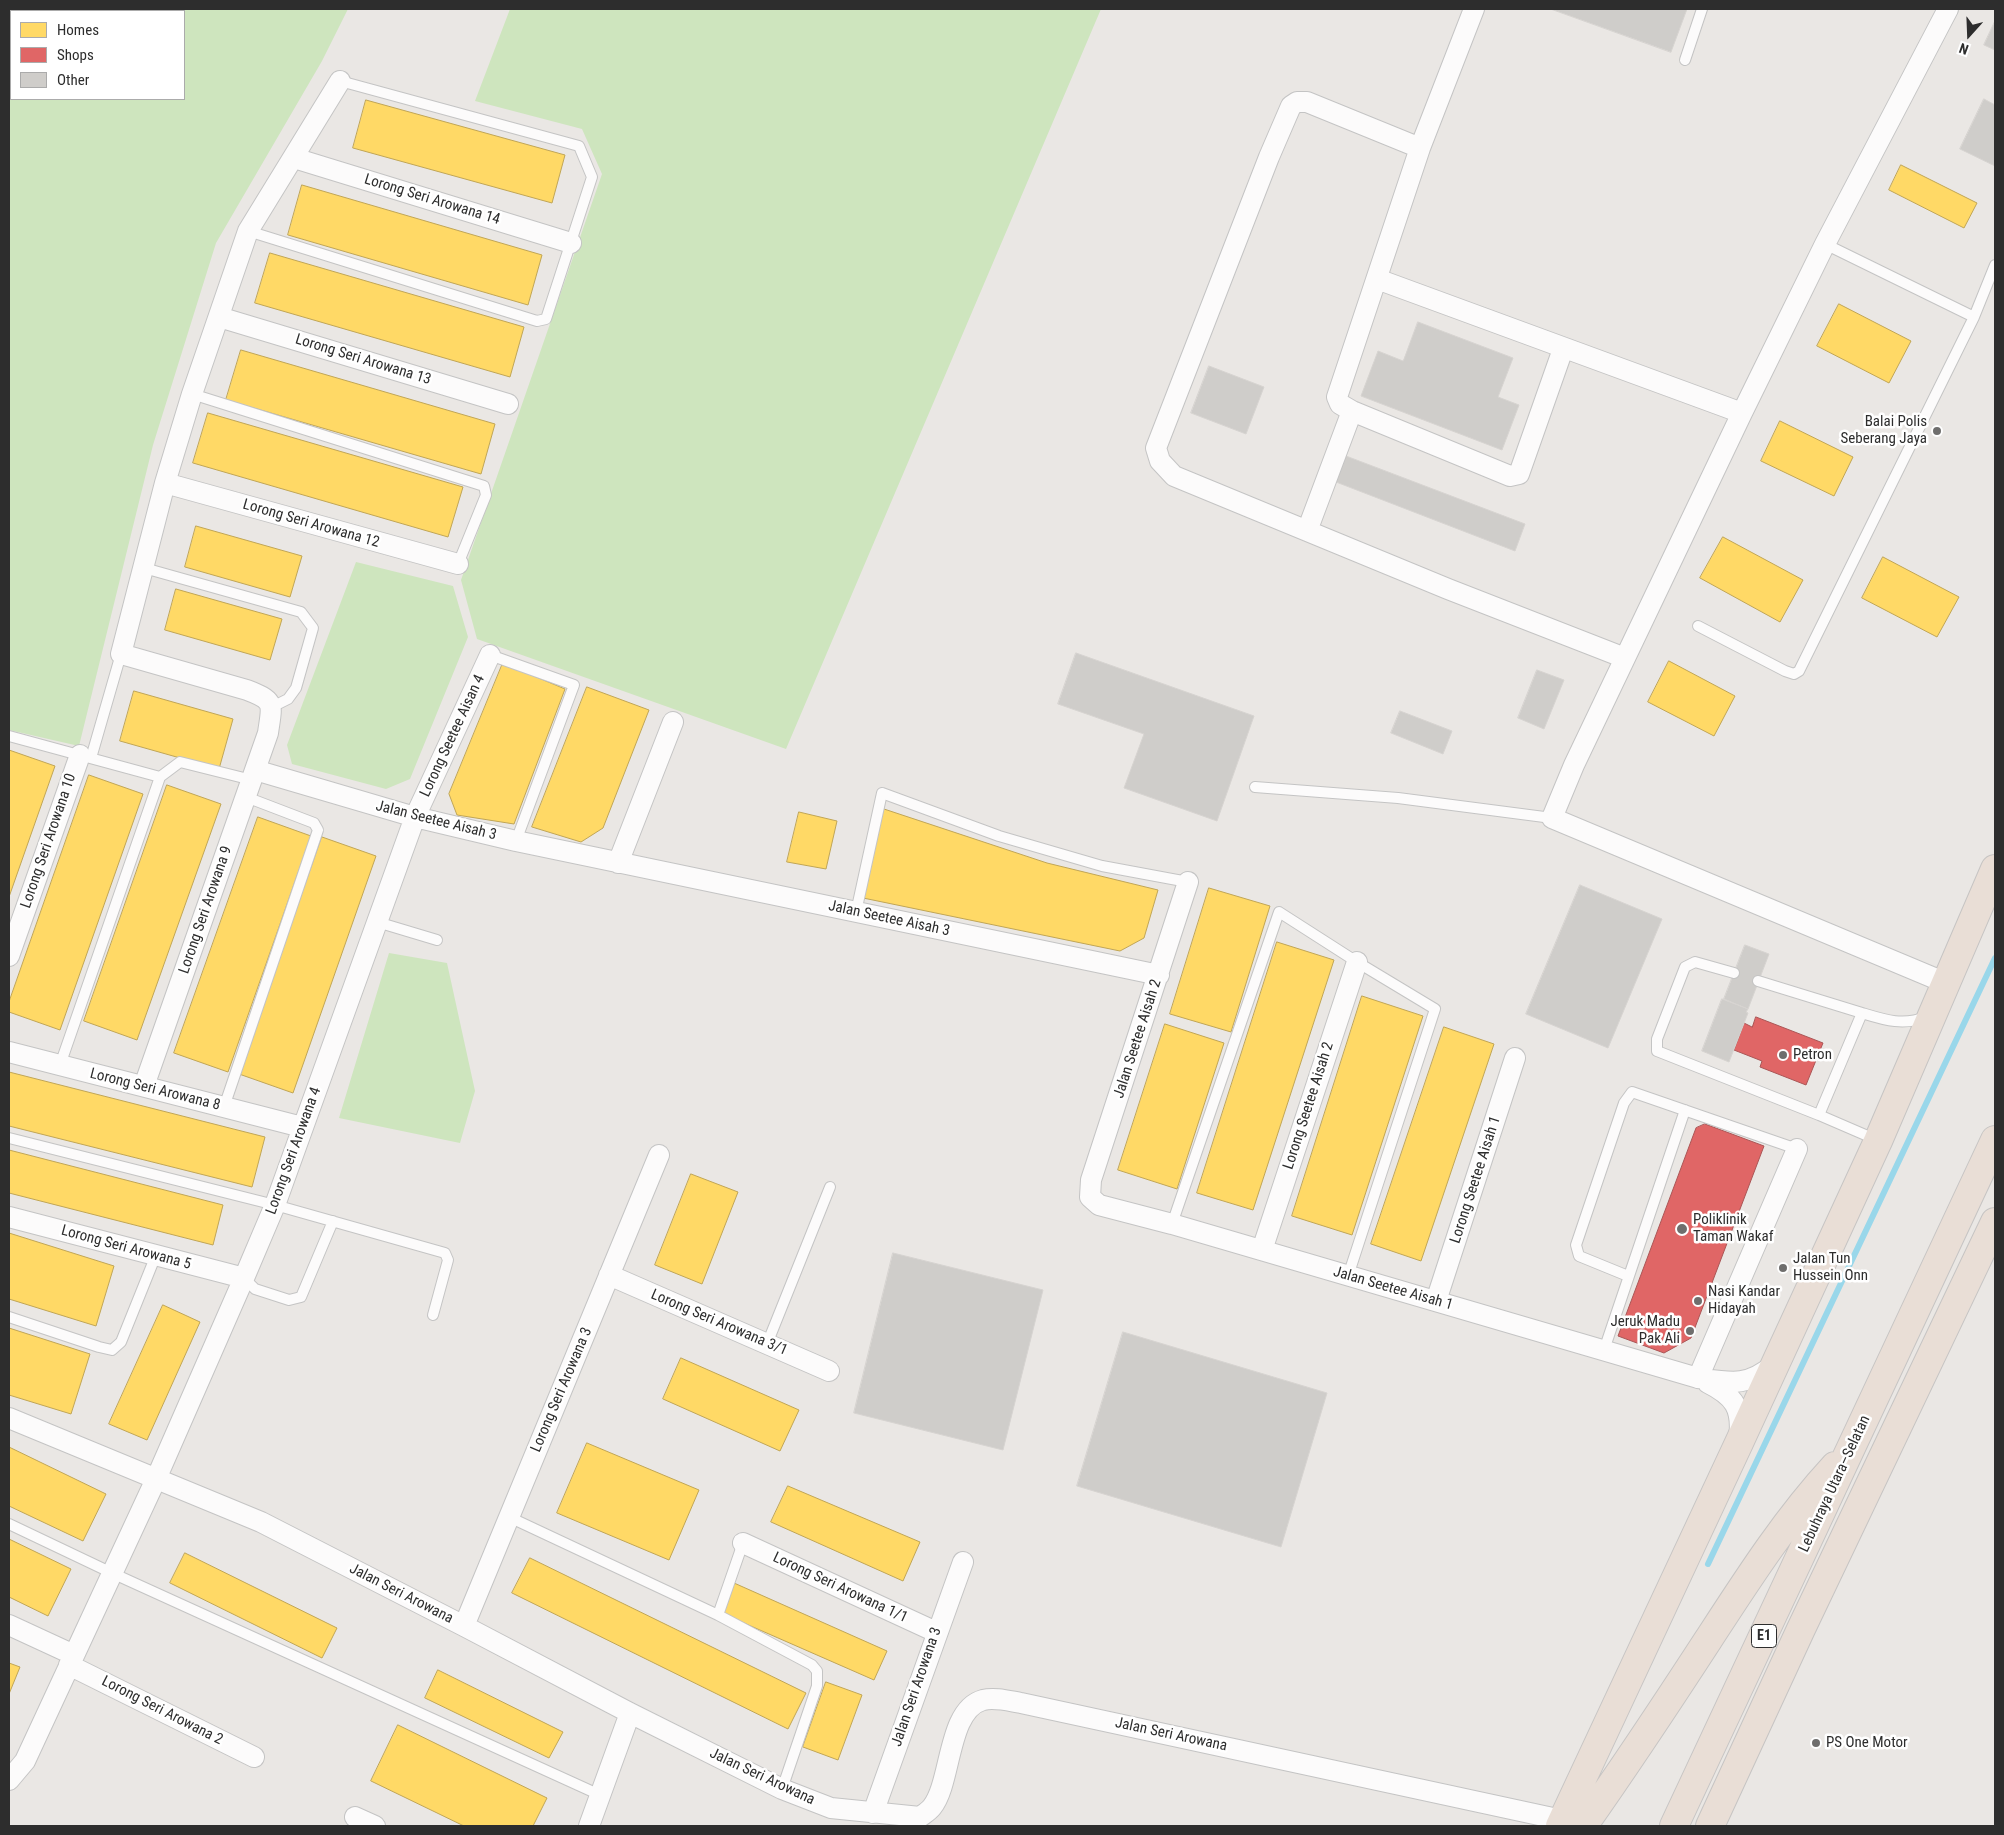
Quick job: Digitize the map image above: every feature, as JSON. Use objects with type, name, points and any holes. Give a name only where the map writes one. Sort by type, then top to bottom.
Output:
[{"type":"highway","points":[[1568,1824],[1738,1445],[1878,1140],[1995,869]]},
{"type":"highway","name":"Lebuhraya Utara–Selatan","points":[[1674,1826],[1995,1140]]},
{"type":"highway","name":"E1","points":[[1710,1826],[1801,1629],[1995,1223]]},
{"type":"highway","points":[[1568,1824],[1637,1748],[1768,1548],[1808,1494],[1853,1446]]},
{"type":"street","points":[[1474,9],[1420,148],[1337,397],[1340,404],[1352,411],[1510,476],[1519,474],[1563,348]]},
{"type":"street","points":[[1946,983],[1552,818],[1574,765],[1742,413],[1825,244],[1948,9]]},
{"type":"street","points":[[272,707],[266,697],[247,690],[121,654],[165,483],[192,394],[248,231],[340,81]]},
{"type":"street","points":[[1420,148],[1307,102],[1297,102],[1291,106],[1269,157],[1156,448],[1160,461],[1174,476],[1507,612],[1625,658]]},
{"type":"street","name":"Lorong Seri Arowana 14","points":[[294,158],[571,243]]},
{"type":"street","points":[[1377,280],[1742,413]]},
{"type":"street","name":"Lorong Seri Arowana 13","points":[[219,317],[508,404]]},
{"type":"street","points":[[1307,531],[1352,411]]},
{"type":"street","name":"Lorong Seri Arowana 12","points":[[165,483],[458,564]]},
{"type":"street","name":"Lorong Seetee Aisan 4","points":[[415,817],[490,654]]},
{"type":"street","name":"Lorong Seri Arowana 9","points":[[144,1086],[268,733],[272,707]]},
{"type":"street","points":[[618,863],[673,722]]},
{"type":"street","name":"Lorong Seri Arowana 10","points":[[9,956],[85,757]]},
{"type":"street","name":"Jalan Seetee Aisah 3","points":[[251,782],[618,863],[1159,975]]},
{"type":"street","name":"Lorong Seri Arowana 4","points":[[9,1780],[25,1761],[156,1479],[275,1205],[415,817]]},
{"type":"street","name":"Jalan Seetee Aisah 2","points":[[1090,1197],[1091,1180],[1188,882]]},
{"type":"street","name":"Lorong Seetee Aisah 2","points":[[1262,1250],[1357,962]]},
{"type":"street","name":"Lorong Seri Arowana 8","points":[[9,1052],[302,1127]]},
{"type":"street","name":"Lorong Seetee Aisah 1","points":[[1436,1301],[1516,1058]]},
{"type":"street","points":[[1698,1378],[1796,1149]]},
{"type":"street","name":"Lorong Seri Arowana 3","points":[[464,1626],[659,1155]]},
{"type":"street","name":"Jalan Seetee Aisah 1","points":[[1090,1197],[1099,1205],[1172,1224],[1698,1378],[1729,1382],[1749,1381],[1764,1373],[1776,1363]]},
{"type":"street","name":"Lorong Seri Arowana 5","points":[[9,1216],[244,1278]]},
{"type":"street","name":"Lorong Seri Arowana 3/1","points":[[609,1275],[829,1370]]},
{"type":"street","name":"Jalan Seetee Aisah 1","points":[[1698,1378],[1728,1394],[1736,1404],[1740,1419],[1738,1445]]},
{"type":"street","name":"Jalan Seri Arowana","points":[[9,1418],[261,1522],[630,1713],[782,1788],[831,1808],[920,1817],[932,1808],[938,1796],[958,1729],[969,1708],[982,1700],[998,1700],[1031,1705],[1568,1824]]},
{"type":"street","name":"Lorong Seri Arowana 1/1","points":[[743,1544],[936,1632]]},
{"type":"street","name":"Jalan Seri Arowana 3","points":[[873,1813],[936,1632],[963,1562]]},
{"type":"street","name":"Lorong Seri Arowana 2","points":[[9,1625],[254,1757]]},
{"type":"street","points":[[589,1826],[630,1713]]},
{"type":"street","points":[[355,1817],[375,1826]]},
{"type":"lane","points":[[1685,60],[1702,9]]},
{"type":"lane","points":[[248,231],[537,321],[546,319],[592,177],[579,146],[340,81]]},
{"type":"lane","points":[[1825,244],[1974,318]]},
{"type":"lane","points":[[1698,626],[1785,671],[1794,674],[1799,671],[1974,318],[1995,265]]},
{"type":"lane","points":[[192,394],[484,486],[486,495],[458,564]]},
{"type":"lane","points":[[144,568],[301,612],[313,628],[296,688],[288,699],[272,707]]},
{"type":"lane","points":[[85,757],[121,654]]},
{"type":"lane","points":[[490,654],[574,685],[516,841]]},
{"type":"lane","points":[[9,736],[160,777]]},
{"type":"lane","points":[[60,1065],[160,777],[180,762],[251,782],[314,823],[318,830],[224,1107]]},
{"type":"lane","points":[[1254,787],[1398,798],[1552,818]]},
{"type":"lane","points":[[856,912],[882,793],[999,836],[1055,853],[1102,866],[1188,882]]},
{"type":"lane","points":[[1172,1224],[1279,912],[1435,1009],[1348,1276]]},
{"type":"lane","points":[[377,922],[437,940]]},
{"type":"lane","points":[[1734,973],[1695,962],[1685,968],[1656,1039],[1657,1051],[1878,1140]]},
{"type":"lane","points":[[1758,982],[1899,1023],[1914,1022],[1934,1014]]},
{"type":"lane","points":[[1819,1115],[1862,1013]]},
{"type":"lane","points":[[1628,1276],[1579,1256],[1576,1245],[1620,1112],[1632,1092],[1796,1149]]},
{"type":"lane","points":[[1604,1350],[1684,1110]]},
{"type":"lane","points":[[9,1138],[275,1205],[445,1253],[448,1260],[433,1315]]},
{"type":"lane","points":[[768,1344],[830,1187]]},
{"type":"lane","points":[[244,1278],[255,1290],[289,1300],[301,1297],[332,1221]]},
{"type":"lane","points":[[9,1316],[112,1350],[121,1342],[156,1255]]},
{"type":"lane","points":[[509,1517],[718,1615],[812,1665],[817,1671],[817,1686],[782,1788]]},
{"type":"lane","points":[[9,1524],[112,1573],[600,1795]]},
{"type":"lane","points":[[718,1615],[743,1544]]},
{"type":"green space","points":[[9,9],[348,9],[322,61],[216,243],[153,445],[79,746],[9,730]]},
{"type":"green space","points":[[510,9],[1101,9],[786,749],[477,639],[461,580],[602,174],[582,129],[475,101]]},
{"type":"green space","points":[[356,562],[453,586],[468,637],[410,779],[386,789],[292,764],[287,745]]},
{"type":"green space","points":[[389,953],[447,963],[475,1091],[460,1143],[339,1118]]},
{"type":"building: Homes","points":[[366,100],[565,155],[552,203],[353,148]]},
{"type":"building: Homes","points":[[1901,165],[1977,203],[1964,228],[1889,190]]},
{"type":"building: Homes","points":[[302,185],[542,255],[528,305],[288,235]]},
{"type":"building: Homes","points":[[270,253],[524,327],[510,377],[255,303]]},
{"type":"building: Homes","points":[[1839,304],[1911,341],[1889,383],[1817,346]]},
{"type":"building: Homes","points":[[241,350],[495,424],[481,474],[226,400]]},
{"type":"building: Homes","points":[[208,413],[463,487],[448,537],[193,463]]},
{"type":"building: Homes","points":[[1780,421],[1853,457],[1834,496],[1761,461]]},
{"type":"building: Homes","points":[[196,526],[302,556],[290,597],[185,567]]},
{"type":"building: Homes","points":[[1723,537],[1803,580],[1780,622],[1700,578]]},
{"type":"building: Homes","points":[[1883,557],[1959,597],[1937,637],[1862,598]]},
{"type":"building: Homes","points":[[176,589],[282,619],[270,660],[165,630]]},
{"type":"building: Homes","points":[[1669,661],[1735,696],[1714,736],[1648,702]]},
{"type":"building: Homes","points":[[503,663],[565,689],[514,824],[457,815],[449,794]]},
{"type":"building: Homes","points":[[587,687],[649,710],[603,828],[581,842],[532,827]]},
{"type":"building: Homes","points":[[134,691],[233,719],[219,769],[120,741]]},
{"type":"building: Homes","points":[[9,750],[55,766],[9,897]]},
{"type":"building: Homes","points":[[89,775],[143,794],[60,1030],[9,1012],[9,1002]]},
{"type":"building: Homes","points":[[167,785],[221,804],[137,1040],[84,1021]]},
{"type":"building: Homes","points":[[881,808],[1047,863],[1158,890],[1144,938],[1120,951],[863,898]]},
{"type":"building: Homes","points":[[799,812],[837,821],[826,869],[787,862]]},
{"type":"building: Homes","points":[[258,817],[311,836],[228,1072],[174,1053]]},
{"type":"building: Homes","points":[[322,837],[376,856],[293,1093],[239,1074]]},
{"type":"building: Homes","points":[[1209,888],[1270,906],[1231,1032],[1170,1014]]},
{"type":"building: Homes","points":[[1277,942],[1334,960],[1253,1210],[1197,1193]]},
{"type":"building: Homes","points":[[1362,996],[1423,1016],[1352,1235],[1292,1216]]},
{"type":"building: Homes","points":[[1165,1024],[1224,1043],[1177,1189],[1118,1170]]},
{"type":"building: Homes","points":[[1444,1027],[1494,1044],[1421,1261],[1371,1244]]},
{"type":"building: Homes","points":[[9,1072],[265,1137],[252,1187],[9,1126]]},
{"type":"building: Homes","points":[[9,1150],[223,1205],[213,1245],[9,1193]]},
{"type":"building: Homes","points":[[691,1174],[738,1192],[702,1284],[655,1265]]},
{"type":"building: Homes","points":[[9,1233],[114,1266],[96,1326],[9,1299]]},
{"type":"building: Homes","points":[[163,1305],[200,1322],[147,1440],[109,1424]]},
{"type":"building: Homes","points":[[9,1328],[90,1354],[71,1414],[9,1395]]},
{"type":"building: Homes","points":[[681,1358],[799,1410],[780,1451],[663,1399]]},
{"type":"building: Homes","points":[[587,1443],[699,1490],[669,1560],[557,1513]]},
{"type":"building: Homes","points":[[9,1447],[106,1494],[83,1541],[9,1506]]},
{"type":"building: Homes","points":[[788,1486],[920,1542],[903,1581],[771,1522]]},
{"type":"building: Homes","points":[[9,1539],[71,1569],[48,1616],[9,1597]]},
{"type":"building: Homes","points":[[185,1553],[337,1628],[322,1658],[170,1583]]},
{"type":"building: Homes","points":[[530,1558],[806,1693],[788,1729],[512,1593]]},
{"type":"building: Homes","points":[[734,1583],[887,1651],[874,1680],[721,1613]]},
{"type":"building: Homes","points":[[9,1663],[20,1667],[9,1694]]},
{"type":"building: Homes","points":[[438,1670],[563,1732],[549,1758],[425,1698]]},
{"type":"building: Homes","points":[[826,1682],[862,1695],[838,1760],[803,1747]]},
{"type":"building: Homes","points":[[398,1725],[547,1798],[533,1826],[464,1826],[371,1781]]},
{"type":"building: Shops","name":"Petron","points":[[1756,1017],[1823,1043],[1806,1085],[1760,1067],[1762,1061],[1734,1050],[1744,1023],[1752,1027]]},
{"type":"building: Shops","points":[[1705,1124],[1764,1146],[1691,1338],[1664,1353],[1618,1336],[1696,1128]]},
{"type":"building: Other","points":[[1551,9],[1687,9],[1671,52]]},
{"type":"building: Other","points":[[1995,21],[1995,50],[1984,45]]},
{"type":"building: Other","points":[[1984,99],[1995,105],[1995,166],[1960,149]]},
{"type":"building: Other","points":[[1418,322],[1513,358],[1498,397],[1519,405],[1502,450],[1361,396],[1378,351],[1403,361]]},
{"type":"building: Other","points":[[1209,366],[1264,387],[1246,434],[1191,413]]},
{"type":"building: Other","points":[[1346,456],[1525,524],[1515,551],[1336,482]]},
{"type":"building: Other","points":[[1076,653],[1254,716],[1217,821],[1124,788],[1144,734],[1058,704]]},
{"type":"building: Other","points":[[1537,670],[1564,680],[1544,729],[1518,718]]},
{"type":"building: Other","points":[[1400,711],[1452,731],[1443,754],[1391,733]]},
{"type":"building: Other","points":[[1580,885],[1662,919],[1608,1048],[1526,1014]]},
{"type":"building: Other","points":[[1745,945],[1769,954],[1748,1009],[1724,999]]},
{"type":"building: Other","points":[[1722,999],[1748,1009],[1729,1062],[1702,1051]]},
{"type":"building: Other","points":[[893,1253],[1043,1290],[1003,1450],[854,1413]]},
{"type":"building: Other","points":[[1123,1332],[1327,1393],[1281,1547],[1077,1486]]},
{"type":"waterway","points":[[1708,1564],[1995,958]]},
{"type":"place","name":"Balai Polis Seberang Jaya","points":[[1937,431]]},
{"type":"place","name":"Petron","points":[[1783,1055]]},
{"type":"place","name":"Poliklinik Taman Wakaf","points":[[1682,1229]]},
{"type":"place","name":"Jalan Tun Hussein Onn","points":[[1783,1268]]},
{"type":"place","name":"Nasi Kandar Hidayah","points":[[1698,1301]]},
{"type":"place","name":"Jeruk Madu Pak Ali","points":[[1690,1331]]},
{"type":"place","name":"PS One Motor","points":[[1816,1743]]}]
